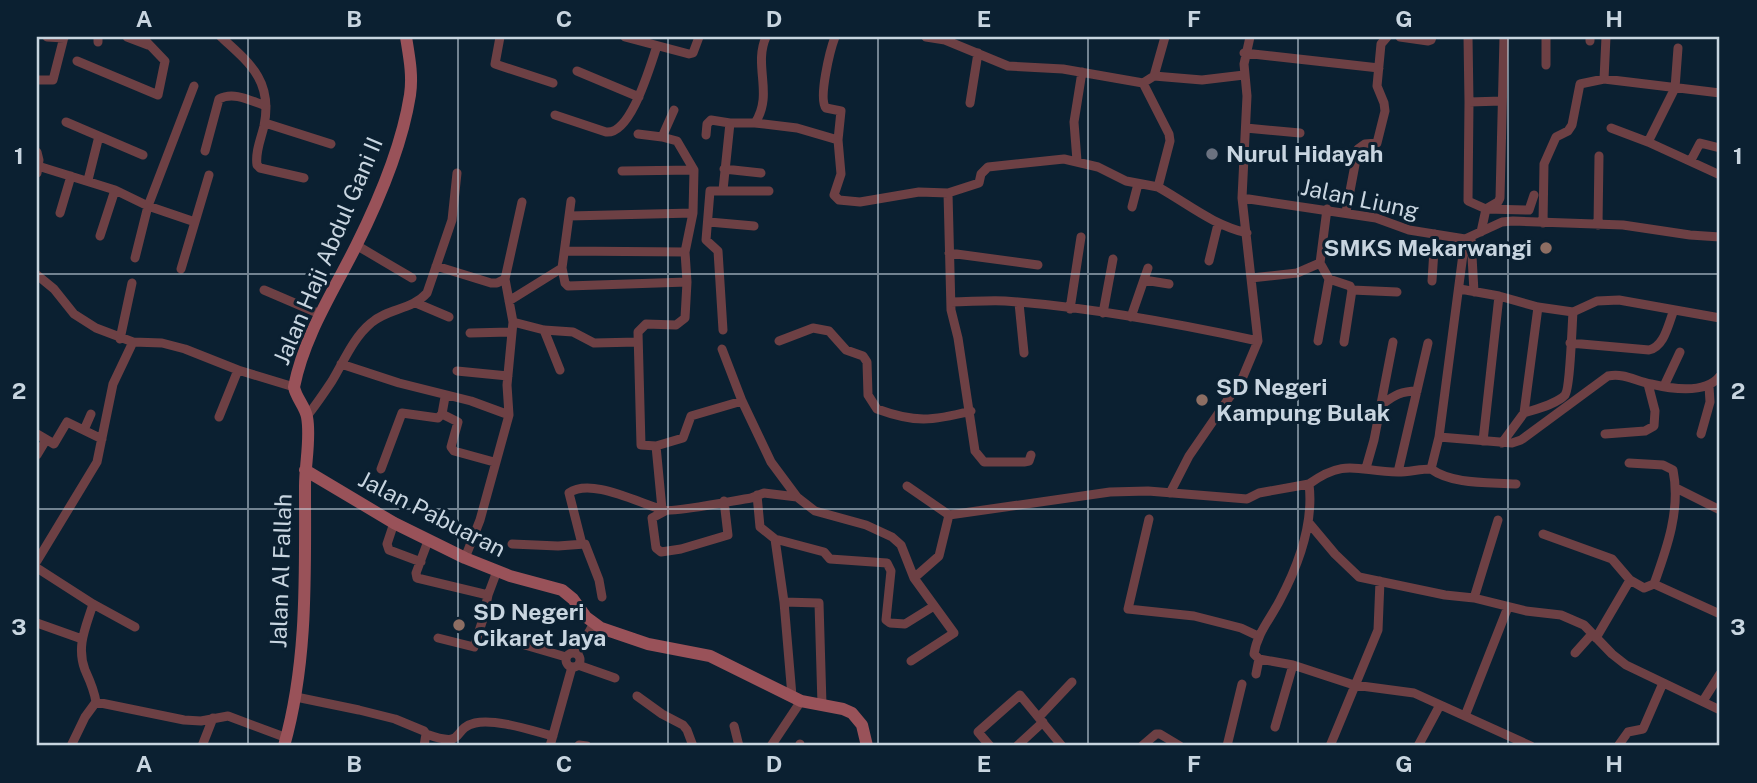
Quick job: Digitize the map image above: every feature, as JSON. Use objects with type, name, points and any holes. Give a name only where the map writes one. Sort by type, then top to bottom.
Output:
[{"type":"street","points":[[37,80],[53,80],[64,37],[47,37]]},
{"type":"street","points":[[127,37],[153,48]]},
{"type":"street","points":[[77,61],[158,95],[165,61],[142,37]]},
{"type":"street","points":[[221,37],[247,60],[258,73],[262,83],[266,106],[265,123],[256,158],[257,166],[304,178]]},
{"type":"street","name":"Jalan Haji Abdul Gani II","points":[[301,403],[320,314],[363,249],[396,150],[407,106],[411,69],[406,37]]},
{"type":"street","points":[[500,37],[495,64],[553,83]]},
{"type":"street","points":[[625,37],[693,53],[699,37]]},
{"type":"street","points":[[755,123],[764,103],[765,80],[761,55],[766,37]]},
{"type":"street","points":[[835,37],[827,58],[823,101],[827,108],[841,111],[838,140],[841,174],[834,195],[839,200],[860,202],[919,192],[948,192],[978,183],[981,174],[988,167],[1043,160],[1077,161],[1138,184],[1158,187],[1218,224],[1247,233]]},
{"type":"street","points":[[926,37],[945,40],[1008,65],[1083,72],[1143,83],[1153,76],[1165,37]]},
{"type":"street","points":[[961,37],[963,47]]},
{"type":"street","points":[[1170,493],[1189,456],[1242,379],[1258,341],[1241,174],[1247,96],[1244,53],[1250,37]]},
{"type":"street","points":[[1346,212],[1358,149],[1377,143],[1380,138],[1385,111],[1377,86],[1381,44],[1387,37]]},
{"type":"street","points":[[1400,37],[1428,41],[1432,37]]},
{"type":"street","points":[[1468,37],[1467,200],[1486,209],[1529,210],[1534,195]]},
{"type":"street","points":[[1482,232],[1486,209],[1500,198],[1504,37]]},
{"type":"street","points":[[1546,37],[1546,65]]},
{"type":"street","points":[[1604,79],[1606,37]]},
{"type":"street","points":[[555,115],[613,132],[620,129],[639,97],[657,46]]},
{"type":"street","points":[[1648,142],[1675,88],[1678,48]]},
{"type":"street","points":[[971,103],[978,53]]},
{"type":"street","points":[[1244,53],[1379,68]]},
{"type":"street","points":[[577,71],[639,97]]},
{"type":"street","points":[[1077,161],[1074,122],[1083,72]]},
{"type":"street","points":[[1153,76],[1202,80],[1244,75]]},
{"type":"street","points":[[1544,223],[1544,164],[1556,137],[1568,131],[1572,125],[1580,84],[1604,79],[1720,93]]},
{"type":"street","points":[[1143,83],[1169,134],[1167,154],[1158,187]]},
{"type":"street","points":[[135,258],[148,206],[194,86]]},
{"type":"street","points":[[205,151],[219,99],[237,96],[266,106]]},
{"type":"street","points":[[1469,103],[1502,101]]},
{"type":"street","points":[[662,137],[674,110]]},
{"type":"street","points":[[66,122],[143,155]]},
{"type":"street","points":[[706,135],[708,122],[755,123],[797,128],[838,140]]},
{"type":"street","points":[[265,123],[331,144]]},
{"type":"street","points":[[723,190],[730,123]]},
{"type":"street","points":[[1246,128],[1300,133]]},
{"type":"street","points":[[1611,128],[1691,160],[1720,175]]},
{"type":"street","points":[[638,134],[677,140],[694,170],[693,213],[685,252],[685,318],[682,323],[668,326],[646,324],[638,332],[641,445],[656,446],[683,438],[691,416],[742,401]]},
{"type":"street","points":[[88,180],[99,136]]},
{"type":"street","points":[[1691,160],[1700,143],[1720,148]]},
{"type":"street","points":[[37,152],[37,170],[88,180],[148,206],[195,222]]},
{"type":"street","points":[[1598,225],[1599,156]]},
{"type":"street","points":[[724,169],[761,173]]},
{"type":"street","points":[[622,171],[694,170]]},
{"type":"street","points":[[37,275],[54,289],[82,320],[132,342],[174,345],[238,370],[301,403],[341,364],[361,332],[373,320],[416,303],[427,293],[452,220],[457,173]]},
{"type":"street","points":[[181,269],[209,175]]},
{"type":"street","points":[[60,213],[71,176]]},
{"type":"street","points":[[1132,207],[1138,184]]},
{"type":"street","points":[[100,236],[115,190]]},
{"type":"street","points":[[723,330],[718,251],[717,247],[707,243],[710,191],[769,191]]},
{"type":"street","points":[[948,192],[951,302],[971,411],[975,452],[984,462],[1024,462],[1029,461],[1031,455]]},
{"type":"street","name":"Jalan Liung","points":[[1242,198],[1346,212],[1376,218],[1409,230],[1468,238]]},
{"type":"street","points":[[571,201],[562,268],[565,284],[573,286],[687,282]]},
{"type":"street","points":[[465,558],[480,520],[509,415],[508,376],[512,327],[505,279],[522,202]]},
{"type":"street","points":[[1318,341],[1329,279],[1320,263],[1327,209]]},
{"type":"street","points":[[569,216],[693,213]]},
{"type":"street","points":[[709,222],[754,226]]},
{"type":"street","points":[[1468,238],[1502,222],[1623,225],[1720,237]]},
{"type":"street","points":[[1209,261],[1218,224]]},
{"type":"street","points":[[1432,281],[1434,234]]},
{"type":"street","points":[[1070,309],[1081,237]]},
{"type":"street","points":[[1431,470],[1439,437],[1468,238]]},
{"type":"street","points":[[1468,238],[1474,292]]},
{"type":"street","points":[[363,249],[412,278]]},
{"type":"street","points":[[565,251],[685,252]]},
{"type":"street","points":[[949,253],[1038,265]]},
{"type":"street","points":[[1103,313],[1113,259]]},
{"type":"street","points":[[1251,278],[1297,273],[1320,263]]},
{"type":"street","points":[[436,266],[491,283],[505,279]]},
{"type":"street","points":[[509,300],[562,268]]},
{"type":"street","points":[[1131,317],[1148,268]]},
{"type":"street","points":[[1329,279],[1350,286],[1352,290],[1344,342]]},
{"type":"street","points":[[1144,280],[1169,284]]},
{"type":"street","points":[[120,338],[132,282]]},
{"type":"street","points":[[1460,289],[1573,312],[1597,301],[1608,300],[1720,318]]},
{"type":"street","points":[[264,290],[320,314]]},
{"type":"street","points":[[1352,290],[1397,292]]},
{"type":"street","points":[[1483,440],[1499,296]]},
{"type":"street","points":[[951,302],[1020,303],[1103,313],[1188,325],[1258,341]]},
{"type":"street","points":[[416,303],[449,317]]},
{"type":"street","points":[[1020,303],[1024,353]]},
{"type":"street","points":[[1502,443],[1524,414],[1538,307]]},
{"type":"street","points":[[1570,343],[1649,350],[1661,343],[1674,310]]},
{"type":"street","points":[[1524,414],[1563,398],[1567,393],[1573,312]]},
{"type":"street","points":[[470,332],[512,327],[573,332],[594,344],[638,342]]},
{"type":"street","points":[[779,341],[813,328],[829,331],[846,350],[863,356],[867,362],[868,395],[877,409],[901,418],[935,420],[971,411]]},
{"type":"street","points":[[544,330],[560,370]]},
{"type":"street","points":[[37,561],[97,462],[113,384],[132,342]]},
{"type":"street","points":[[1366,468],[1393,342]]},
{"type":"street","points":[[1398,472],[1428,343]]},
{"type":"street","points":[[722,349],[742,401],[771,462],[797,497],[815,511],[866,525],[892,537],[901,545],[914,578],[953,633],[911,661]]},
{"type":"street","points":[[1664,386],[1680,352]]},
{"type":"street","points":[[341,364],[445,397],[471,401],[509,415]]},
{"type":"street","points":[[219,417],[238,370]]},
{"type":"street","points":[[457,370],[508,376]]},
{"type":"street","points":[[1439,437],[1502,443],[1521,440],[1608,376],[1619,374],[1648,384],[1681,388],[1709,386],[1720,376]]},
{"type":"street","points":[[1605,434],[1645,431],[1654,426],[1655,411],[1648,384]]},
{"type":"street","points":[[1701,434],[1710,402],[1709,386]]},
{"type":"street","points":[[1381,405],[1397,393],[1417,391]]},
{"type":"street","points":[[381,469],[402,414],[438,418],[442,414],[445,397]]},
{"type":"street","name":"Jalan Al Fallah","points":[[285,742],[296,697],[305,590],[305,470],[301,403]]},
{"type":"street","points":[[83,430],[91,414]]},
{"type":"street","points":[[442,414],[458,422],[452,447],[454,451],[494,462]]},
{"type":"street","points":[[37,455],[41,437],[54,444],[67,422],[102,439]]},
{"type":"street","points":[[656,446],[664,510]]},
{"type":"street","points":[[1629,463],[1663,465],[1673,470],[1676,488],[1672,525],[1654,584]]},
{"type":"street","points":[[906,486],[949,515],[1110,492],[1148,491],[1246,499],[1259,493],[1310,484],[1338,467],[1398,472],[1431,470],[1440,476],[1452,478],[1516,484]]},
{"type":"street","name":"Jalan Pabuaran","points":[[305,470],[428,541],[496,571],[562,590],[594,624],[648,644],[710,656],[796,698],[843,709],[858,718],[867,746]]},
{"type":"street","points":[[1310,484],[1309,523],[1293,572],[1258,636],[1254,653],[1259,659],[1293,666],[1354,685],[1414,693],[1517,744],[1531,746]]},
{"type":"street","points":[[582,544],[569,493],[573,490],[588,487],[607,491],[664,510]]},
{"type":"street","points":[[1676,488],[1720,510]]},
{"type":"street","points":[[726,501],[729,535],[690,547],[661,552],[656,548],[652,518],[664,510],[726,501],[754,497],[764,493],[797,497]]},
{"type":"street","points":[[754,497],[761,529],[775,539],[825,552],[830,559],[887,564],[891,571],[887,620],[890,623],[905,624],[934,606]]},
{"type":"street","points":[[914,578],[939,556],[949,515]]},
{"type":"street","points":[[1149,519],[1128,609],[1194,616],[1241,628],[1258,636]]},
{"type":"street","points":[[1474,598],[1498,520]]},
{"type":"street","points":[[394,523],[387,544],[389,550],[421,562]]},
{"type":"street","points":[[1309,523],[1356,575],[1445,595],[1561,615],[1584,625],[1626,665],[1720,710]]},
{"type":"street","points":[[1543,534],[1612,559],[1630,580],[1644,588],[1654,584],[1720,614]]},
{"type":"street","points":[[771,746],[796,698],[775,539]]},
{"type":"street","points":[[428,541],[416,575],[419,579],[488,595]]},
{"type":"street","points":[[512,544],[586,545],[599,580],[602,597]]},
{"type":"street","points":[[37,568],[135,627]]},
{"type":"street","points":[[438,638],[473,648],[496,571]]},
{"type":"street","points":[[1576,653],[1594,636],[1630,580]]},
{"type":"street","points":[[1329,746],[1378,631],[1380,581]]},
{"type":"street","points":[[784,602],[819,603],[822,705]]},
{"type":"street","points":[[71,746],[85,717],[96,702],[81,656],[82,639],[93,604]]},
{"type":"street","points":[[1465,716],[1507,607]]},
{"type":"street","points":[[37,623],[82,639]]},
{"type":"street","points":[[577,654],[594,624]]},
{"type":"street","points":[[518,643],[566,657]]},
{"type":"street","points":[[566,657],[571,653],[577,654]]},
{"type":"street","points":[[550,746],[575,666],[580,659],[577,654]]},
{"type":"street","points":[[566,657],[567,664],[615,678]]},
{"type":"street","points":[[1256,674],[1259,659]]},
{"type":"street","points":[[1275,727],[1293,666]]},
{"type":"street","points":[[1703,701],[1720,674]]},
{"type":"street","points":[[1017,746],[1072,682]]},
{"type":"street","points":[[1618,746],[1628,732],[1645,727],[1663,683]]},
{"type":"street","points":[[1227,746],[1242,684]]},
{"type":"street","points":[[990,746],[978,732],[1019,695],[1062,746]]},
{"type":"street","points":[[637,696],[683,725],[692,746]]},
{"type":"street","points":[[296,697],[394,719],[449,741],[458,738],[466,728],[475,723],[491,723],[553,736]]},
{"type":"street","points":[[96,702],[184,720],[233,717],[285,742]]},
{"type":"street","points":[[1418,746],[1440,705]]},
{"type":"street","points":[[202,746],[212,718]]},
{"type":"street","points":[[734,726],[739,746]]},
{"type":"street","points":[[424,746],[426,734]]},
{"type":"street","points":[[1142,746],[1153,736],[1160,734],[1180,746]]},
{"type":"place","name":"Nurul Hidayah","points":[[1212,154]]},
{"type":"place","name":"SMKS Mekarwangi","points":[[1546,248]]},
{"type":"place","name":"SD Negeri Kampung Bulak","points":[[1202,400]]},
{"type":"place","name":"SD Negeri Cikaret Jaya","points":[[459,625]]}]
